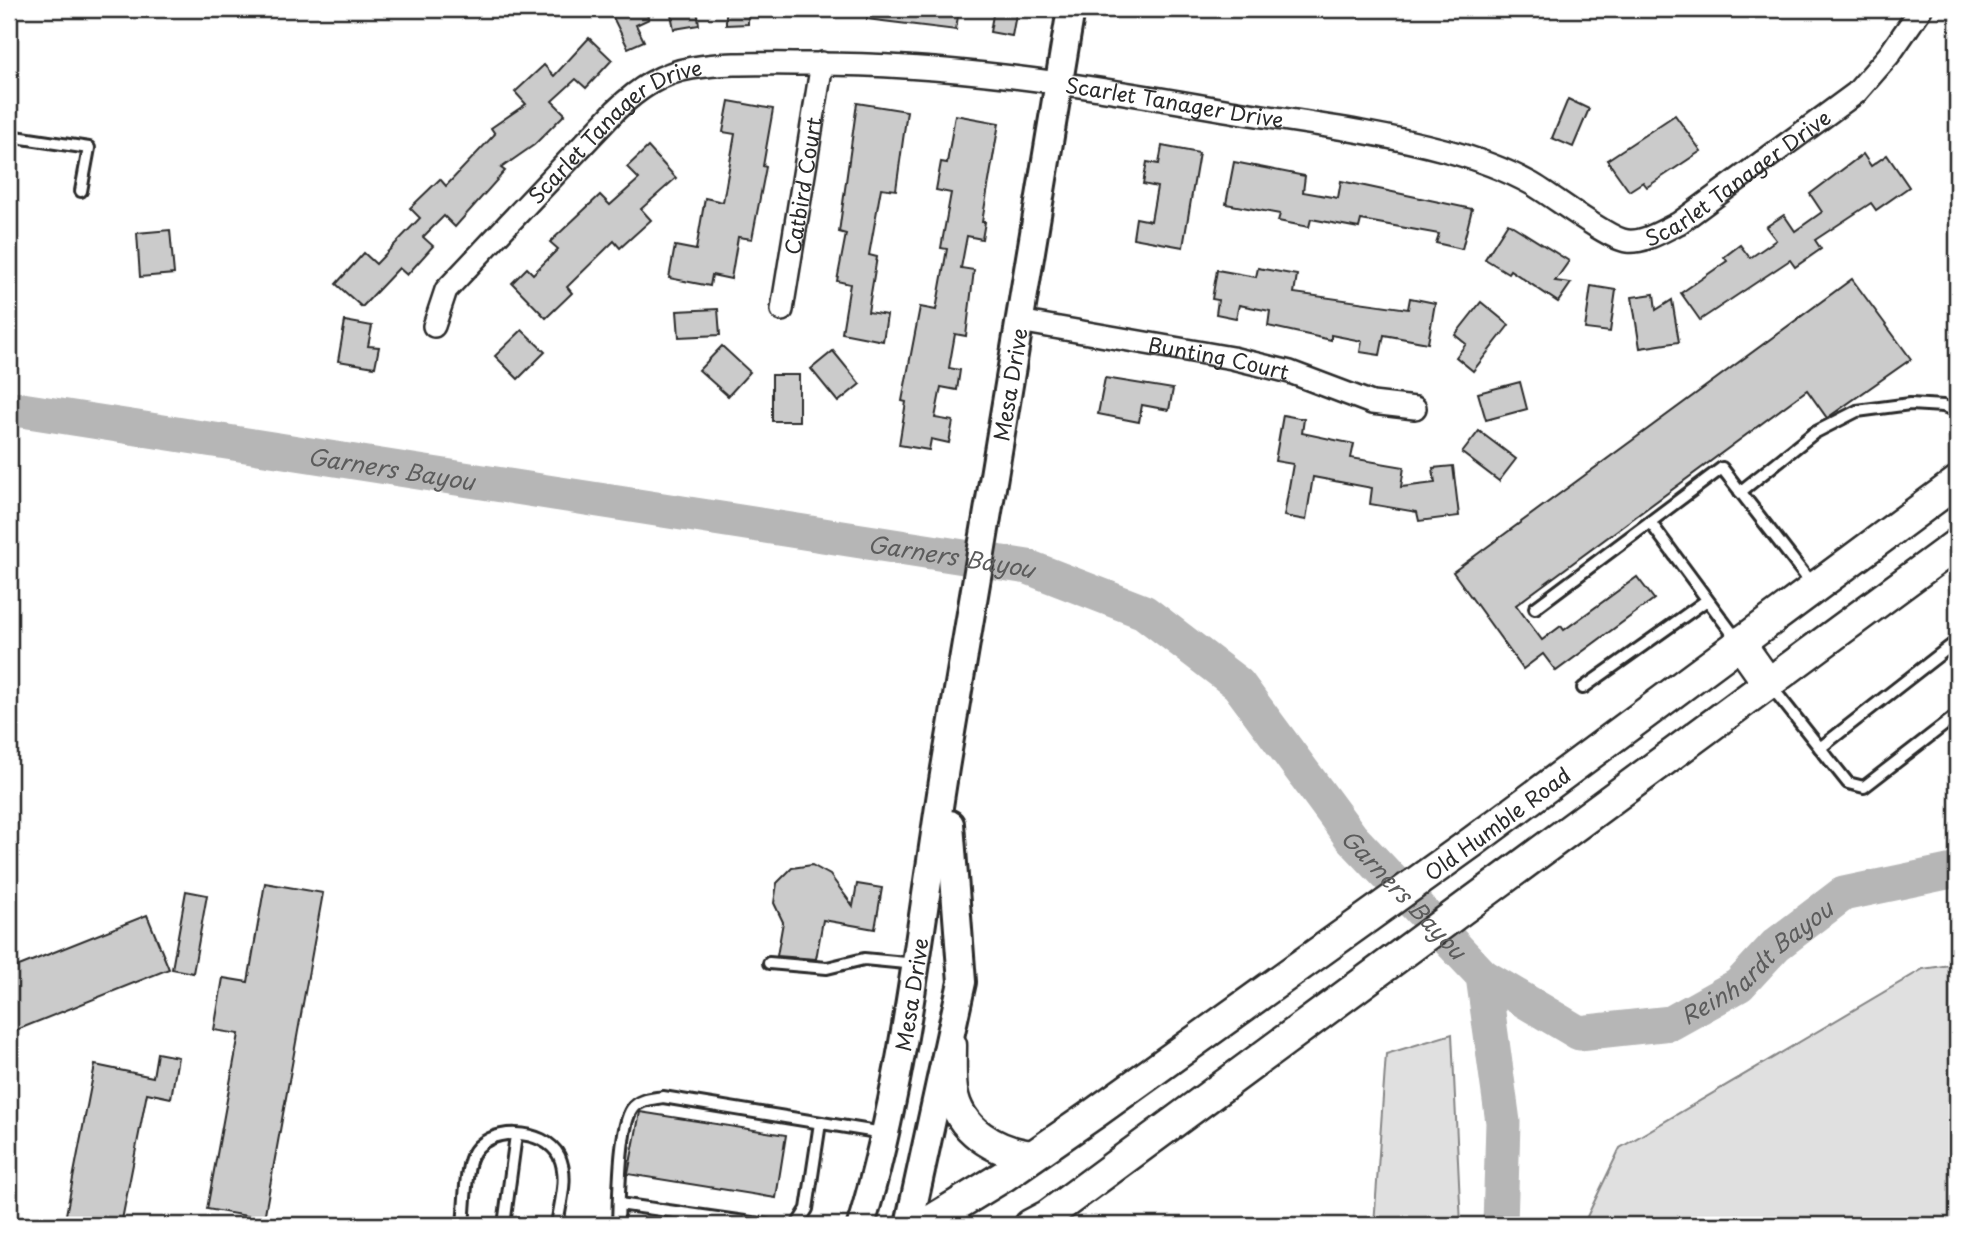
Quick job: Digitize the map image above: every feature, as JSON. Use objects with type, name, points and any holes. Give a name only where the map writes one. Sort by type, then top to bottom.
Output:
[{"type":"main road","name":"Old Humble Road","points":[[924,1225],[1032,1156],[1471,843],[1738,642],[1957,482]]},
{"type":"main road","points":[[1033,1224],[1957,544]]},
{"type":"main road","points":[[1738,642],[1768,683]]},
{"type":"main road","points":[[951,1045],[952,1093],[961,1114],[975,1133],[992,1146],[1012,1154],[1032,1156]]},
{"type":"street","name":"Mesa Drive","points":[[862,1225],[886,1133],[916,964],[985,513],[1071,9]]},
{"type":"street","name":"Scarlet Tanager Drive","points":[[433,326],[446,290],[635,92],[656,79],[691,68],[822,63],[971,71],[1060,82],[1443,149],[1482,161],[1529,182],[1608,234],[1628,241],[1647,238],[1679,223],[1856,93],[1889,55],[1921,9]]},
{"type":"street","name":"Catbird Court","points":[[782,310],[822,63]]},
{"type":"street","name":"Bunting Court","points":[[1019,321],[1232,358],[1290,372],[1372,403],[1415,408]]},
{"type":"street","name":"Mesa Drive","points":[[909,1225],[951,1045],[962,982],[946,759]]},
{"type":"lane","points":[[9,136],[89,148],[81,191]]},
{"type":"lane","points":[[1740,492],[1814,433],[1857,411],[1910,404],[1943,406],[1957,411]]},
{"type":"lane","points":[[1535,608],[1722,468],[1814,587]]},
{"type":"lane","points":[[1650,522],[1738,642]]},
{"type":"lane","points":[[1583,688],[1707,600]]},
{"type":"lane","points":[[1820,748],[1957,641]]},
{"type":"lane","points":[[1768,683],[1848,783],[1864,787],[1957,715]]},
{"type":"lane","points":[[769,963],[827,968],[864,959],[916,964]]},
{"type":"lane","points":[[618,1225],[626,1126],[632,1108],[644,1100],[663,1097],[886,1133]]},
{"type":"lane","points":[[797,1225],[807,1209],[820,1123]]},
{"type":"lane","points":[[463,1225],[472,1156],[486,1139],[505,1134],[543,1140],[558,1153],[565,1172],[557,1225]]},
{"type":"lane","points":[[503,1225],[516,1135]]},
{"type":"lane","points":[[619,1205],[765,1225]]},
{"type":"shaded area","points":[[1957,964],[1957,1225],[1583,1225],[1620,1148],[1923,969]]},
{"type":"shaded area","points":[[1452,1034],[1461,1225],[1374,1225],[1386,1054]]},
{"type":"building","points":[[609,9],[644,9],[649,19],[636,25],[644,41],[628,48]]},
{"type":"building","points":[[670,9],[697,9],[699,25],[674,29]]},
{"type":"building","points":[[726,9],[748,9],[748,24],[726,25]]},
{"type":"building","points":[[867,9],[959,9],[956,30],[867,19]]},
{"type":"building","points":[[994,9],[1017,9],[1012,36],[990,32]]},
{"type":"building","points":[[589,38],[612,60],[586,88],[576,79],[552,101],[565,114],[534,145],[501,168],[505,171],[455,227],[444,216],[423,237],[433,246],[407,275],[399,268],[362,307],[336,284],[364,253],[376,264],[420,218],[410,208],[440,179],[446,186],[495,134],[491,128],[526,104],[515,92],[544,65],[554,76]]},
{"type":"building","points":[[1568,99],[1589,109],[1573,147],[1552,138]]},
{"type":"building","points":[[729,101],[773,109],[763,166],[766,167],[752,239],[738,237],[731,279],[712,275],[710,286],[669,278],[675,246],[696,250],[705,198],[723,202],[735,134],[723,132]]},
{"type":"building","points":[[857,103],[907,111],[896,190],[881,188],[869,255],[877,257],[868,312],[887,315],[883,341],[842,333],[850,284],[837,281],[846,234],[839,232]]},
{"type":"building","points":[[955,115],[999,123],[982,222],[985,222],[982,239],[967,236],[961,268],[974,270],[966,336],[955,334],[949,368],[960,370],[957,390],[941,387],[935,418],[953,421],[949,443],[931,439],[929,450],[899,445],[906,402],[902,401],[920,307],[936,310],[947,249],[941,248],[951,193],[936,190],[941,162],[947,163]]},
{"type":"building","points":[[1675,115],[1701,151],[1647,187],[1643,182],[1629,191],[1607,160]]},
{"type":"building","points":[[1162,146],[1199,153],[1183,247],[1133,238],[1136,218],[1151,221],[1157,187],[1143,184],[1147,162],[1159,164]]},
{"type":"building","points":[[648,147],[676,178],[641,209],[651,220],[620,248],[614,241],[567,287],[572,293],[546,318],[512,283],[527,268],[533,274],[558,249],[550,242],[600,195],[610,205],[639,179],[627,167]]},
{"type":"building","points":[[1863,154],[1871,166],[1887,155],[1909,187],[1876,210],[1871,203],[1815,240],[1821,249],[1795,267],[1790,260],[1700,320],[1681,293],[1727,261],[1724,257],[1740,245],[1750,258],[1776,240],[1766,227],[1784,215],[1795,231],[1822,212],[1810,194]]},
{"type":"building","points":[[1234,162],[1305,176],[1303,192],[1338,198],[1341,181],[1472,209],[1462,249],[1436,243],[1439,234],[1361,220],[1359,228],[1311,219],[1309,227],[1278,221],[1280,214],[1226,204]]},
{"type":"building","points":[[1508,223],[1569,261],[1555,281],[1571,283],[1558,302],[1510,270],[1508,273],[1485,259]]},
{"type":"building","points":[[170,230],[174,274],[140,277],[137,233]]},
{"type":"building","points":[[1258,268],[1297,275],[1294,293],[1408,309],[1410,298],[1435,303],[1428,343],[1384,335],[1380,355],[1360,352],[1362,341],[1331,335],[1331,340],[1268,326],[1270,311],[1239,305],[1236,318],[1216,314],[1218,300],[1212,299],[1217,270],[1256,277]]},
{"type":"building","points":[[1852,279],[1911,359],[1827,418],[1807,390],[1516,605],[1542,640],[1561,626],[1564,630],[1637,577],[1654,599],[1556,671],[1543,654],[1523,669],[1453,572]]},
{"type":"building","points":[[1591,286],[1616,290],[1610,332],[1585,329]]},
{"type":"building","points":[[1654,294],[1656,310],[1672,300],[1679,342],[1640,348],[1632,297]]},
{"type":"building","points":[[1481,302],[1509,325],[1473,371],[1456,357],[1466,344],[1455,335]]},
{"type":"building","points":[[718,309],[720,335],[679,337],[677,311]]},
{"type":"building","points":[[345,321],[372,326],[368,346],[379,347],[375,367],[338,361]]},
{"type":"building","points":[[522,330],[545,352],[518,379],[495,356]]},
{"type":"building","points":[[722,346],[750,372],[728,396],[699,370]]},
{"type":"building","points":[[833,351],[860,384],[838,402],[811,369]]},
{"type":"building","points":[[772,375],[799,375],[799,421],[772,421]]},
{"type":"building","points":[[1105,378],[1173,389],[1169,410],[1142,405],[1139,422],[1098,414]]},
{"type":"building","points":[[1520,382],[1527,409],[1486,420],[1478,393]]},
{"type":"building","points":[[1283,415],[1304,419],[1302,433],[1354,444],[1351,458],[1404,467],[1401,487],[1435,483],[1433,468],[1453,466],[1459,516],[1419,521],[1417,512],[1370,504],[1372,488],[1313,477],[1306,520],[1284,516],[1293,464],[1275,461]]},
{"type":"building","points":[[1479,431],[1516,459],[1499,481],[1462,453]]},
{"type":"building","points":[[812,865],[830,875],[853,906],[857,884],[882,888],[875,929],[823,920],[816,959],[777,956],[783,922],[774,903],[777,883],[792,868]]},
{"type":"building","points":[[265,883],[323,893],[264,1219],[207,1209],[239,1034],[214,1030],[223,978],[248,982]]},
{"type":"building","points":[[186,891],[207,895],[193,973],[172,969]]},
{"type":"building","points":[[147,915],[169,969],[9,1033],[9,970]]},
{"type":"building","points":[[157,1053],[178,1057],[171,1098],[147,1093],[121,1225],[64,1225],[95,1065],[153,1077]]},
{"type":"building","points":[[640,1112],[786,1135],[776,1198],[628,1174]]},
{"type":"waterway","name":"Garners Bayou","points":[[9,408],[1028,567],[1144,612],[1238,684],[1351,837],[1483,976],[1503,1122],[1500,1225]]},
{"type":"waterway","name":"Reinhardt Bayou","points":[[1483,976],[1579,1033],[1671,1023],[1739,985],[1776,945],[1843,894],[1957,870]]}]
